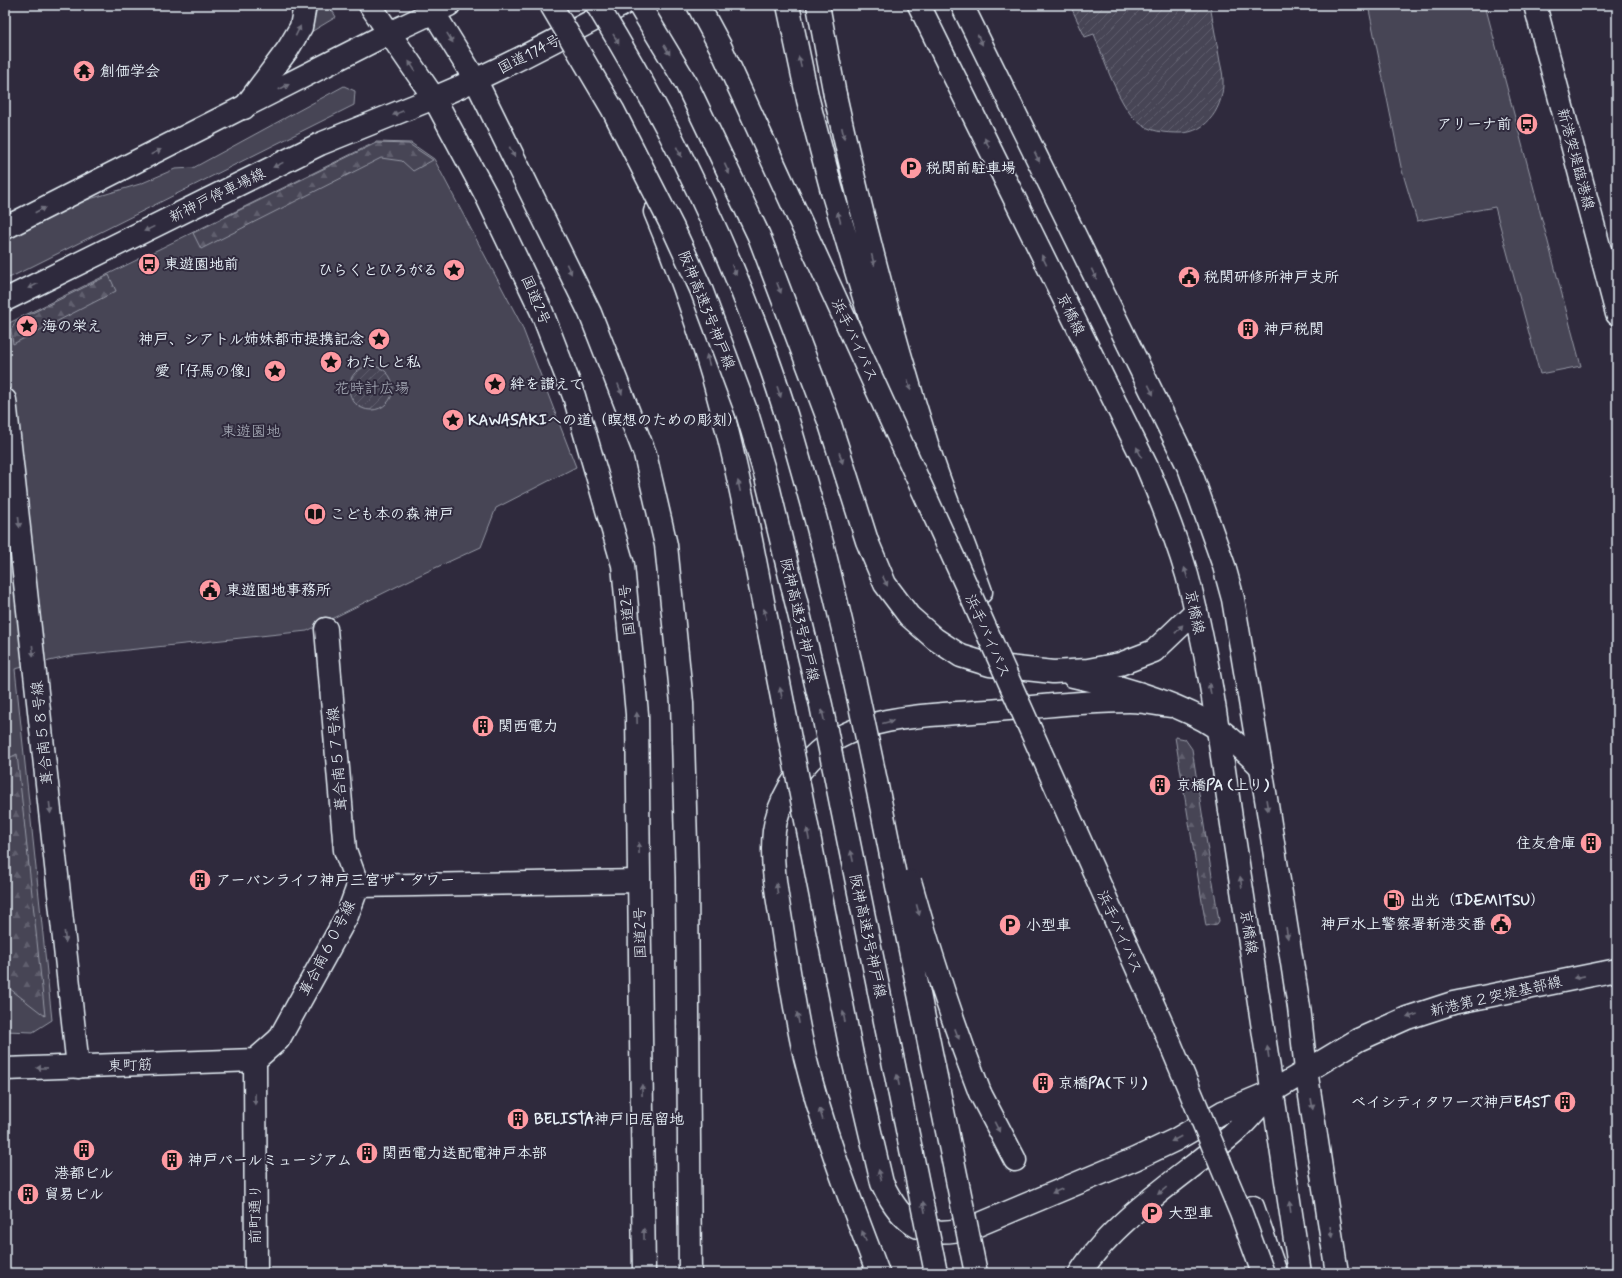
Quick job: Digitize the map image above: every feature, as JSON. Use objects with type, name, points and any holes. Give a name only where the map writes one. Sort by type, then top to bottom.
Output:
[{"type":"main road","points":[[244,108],[288,49],[301,27],[305,5]]},
{"type":"main road","name":"国道2号","points":[[370,5],[434,98],[486,195],[541,310],[574,396],[623,566],[637,714],[644,1273]]},
{"type":"main road","name":"阪神高速3号神戸線","points":[[551,5],[613,110],[644,168],[701,289],[747,412],[766,477],[821,705],[936,1273]]},
{"type":"main road","points":[[597,5],[646,89],[678,150],[736,274],[782,401],[802,468],[833,586],[859,697],[976,1273]]},
{"type":"main road","name":"国道174号","points":[[434,98],[527,56],[622,5]]},
{"type":"main road","points":[[639,5],[686,83],[759,236],[829,421],[867,541],[885,584],[909,616],[935,639],[961,656],[990,665],[1053,672],[1106,683],[1194,715],[1217,728],[1240,746],[1261,767]]},
{"type":"main road","name":"浜手バイパス","points":[[698,5],[720,46],[920,482],[1165,1031],[1241,1213],[1263,1273]]},
{"type":"main road","name":"浜手バイパス","points":[[713,5],[730,38],[817,228],[1176,1028],[1252,1208],[1276,1273]]},
{"type":"main road","points":[[788,5],[808,100],[832,191],[920,482]]},
{"type":"main road","points":[[818,5],[835,95],[870,249],[899,354],[929,448],[981,592]]},
{"type":"main road","name":"京橋線","points":[[919,5],[1147,467],[1172,529],[1196,611],[1217,728],[1274,1091],[1300,1273]]},
{"type":"main road","points":[[962,5],[1190,470],[1214,533],[1233,599],[1261,767],[1299,1007],[1306,1070],[1337,1273]]},
{"type":"main road","name":"新港突堤臨港線","points":[[1534,5],[1617,314]]},
{"type":"main road","points":[[5,228],[244,108],[438,8],[476,80],[590,313],[645,454],[666,545],[682,703],[688,878],[690,1273]]},
{"type":"main road","name":"新神戸停車場線","points":[[5,300],[320,144],[434,98]]},
{"type":"main road","points":[[613,110],[686,292],[706,353],[724,419],[773,652],[852,1055],[882,1183],[891,1201],[900,1214],[911,1223],[923,1229],[939,1232],[953,1232],[973,1227],[1135,1159],[1175,1140],[1222,1112],[1274,1091]]},
{"type":"main road","name":"葺合南５８号線","points":[[5,400],[78,1067]]},
{"type":"main road","points":[[1056,705],[1106,683],[1154,651],[1196,611]]},
{"type":"main road","name":"葺合南５７号線","points":[[326,629],[345,850],[358,886]]},
{"type":"main road","points":[[1053,672],[1088,670],[1120,664],[1154,651]]},
{"type":"main road","points":[[859,697],[930,955],[980,1093],[1015,1160]]},
{"type":"main road","points":[[878,1273],[836,1162],[805,1056],[792,988],[773,858],[775,829],[780,808],[789,787],[803,768],[819,751],[844,735],[903,718],[1056,705],[1132,701],[1170,706]]},
{"type":"main road","name":"葺合南６０号線","points":[[255,1060],[279,1039],[347,916],[358,886],[639,881]]},
{"type":"main road","name":"新港第２突堤基部線","points":[[1274,1091],[1306,1070],[1358,1040],[1407,1018],[1453,1003],[1617,970]]},
{"type":"main road","name":"東町筋","points":[[5,1068],[78,1067],[255,1060]]},
{"type":"main road","name":"前町通り","points":[[255,1060],[256,1273]]},
{"type":"main road","points":[[1080,1273],[1086,1262],[1119,1227],[1235,1133],[1274,1091]]},
{"type":"green space","points":[[315,5],[329,5],[336,17],[311,32]]},
{"type":"green space","points":[[1070,5],[1210,5],[1223,80],[1221,99],[1212,116],[1206,123],[1190,132],[1169,133],[1152,130],[1142,125],[1130,114],[1118,93],[1094,34],[1085,37]]},
{"type":"green space","points":[[1368,5],[1485,5],[1581,366],[1540,374],[1495,207],[1417,221],[1401,167]]},
{"type":"green space","points":[[344,86],[355,91],[354,105],[9,278],[5,276],[5,236],[83,201],[140,184],[175,169],[193,168]]},
{"type":"green space","name":"東遊園地","points":[[376,142],[411,143],[434,159],[521,324],[576,467],[496,508],[481,547],[424,573],[307,631],[71,656],[15,669],[52,1020],[33,1032],[5,1031],[5,325]]},
{"type":"green space","points":[[376,143],[409,144],[433,160],[413,171],[402,161],[381,158],[201,249],[193,233]]},
{"type":"green space","points":[[109,275],[116,291],[13,344],[11,330],[16,321]]},
{"type":"green space","name":"花時計広場","points":[[371,366],[383,370],[389,376],[393,388],[389,400],[383,406],[371,410],[359,406],[353,400],[349,388],[353,376],[359,370]]},
{"type":"green space","points":[[1175,737],[1185,739],[1192,749],[1219,921],[1217,924],[1206,926]]},
{"type":"green space","points":[[17,754],[45,1016],[5,985],[5,760]]},
{"type":"place","name":"創価学会","points":[[84,71]]},
{"type":"place","name":"アリーナ前","points":[[1527,124]]},
{"type":"place","name":"税関前駐車場","points":[[911,168]]},
{"type":"place","name":"東遊園地前","points":[[149,264]]},
{"type":"place","name":"ひらくとひろがる","points":[[454,270]]},
{"type":"place","name":"税関研修所神戸支所","points":[[1189,277]]},
{"type":"place","name":"海の栄え","points":[[27,326]]},
{"type":"place","name":"神戸税関","points":[[1248,329]]},
{"type":"place","name":"神戸、シアトル姉妹都市提携記念","points":[[379,339]]},
{"type":"place","name":"わたしと私","points":[[331,362]]},
{"type":"place","name":"愛「仔馬の像」","points":[[275,371]]},
{"type":"place","name":"絆を讃えて","points":[[495,384]]},
{"type":"place","name":"KAWASAKIへの道（瞑想のための彫刻）","points":[[453,420]]},
{"type":"place","name":"こども本の森 神戸","points":[[315,514]]},
{"type":"place","name":"東遊園地事務所","points":[[210,590]]},
{"type":"place","name":"関西電力","points":[[483,726]]},
{"type":"place","name":"京橋PA (上り)","points":[[1160,785]]},
{"type":"place","name":"住友倉庫","points":[[1591,843]]},
{"type":"place","name":"アーバンライフ神戸三宮ザ・タワー","points":[[200,880]]},
{"type":"place","name":"出光（IDEMITSU）","points":[[1394,900]]},
{"type":"place","name":"神戸水上警察署新港交番","points":[[1501,924]]},
{"type":"place","name":"小型車","points":[[1010,925]]},
{"type":"place","name":"京橋PA(下り)","points":[[1043,1083]]},
{"type":"place","name":"ベイシティタワーズ神戸EAST","points":[[1565,1102]]},
{"type":"place","name":"BELISTA神戸旧居留地","points":[[518,1119]]},
{"type":"place","name":"港都ビル","points":[[84,1150]]},
{"type":"place","name":"関西電力送配電神戸本部","points":[[367,1153]]},
{"type":"place","name":"神戸パールミュージアム","points":[[172,1160]]},
{"type":"place","name":"貿易ビル","points":[[28,1194]]},
{"type":"place","name":"大型車","points":[[1152,1213]]}]
